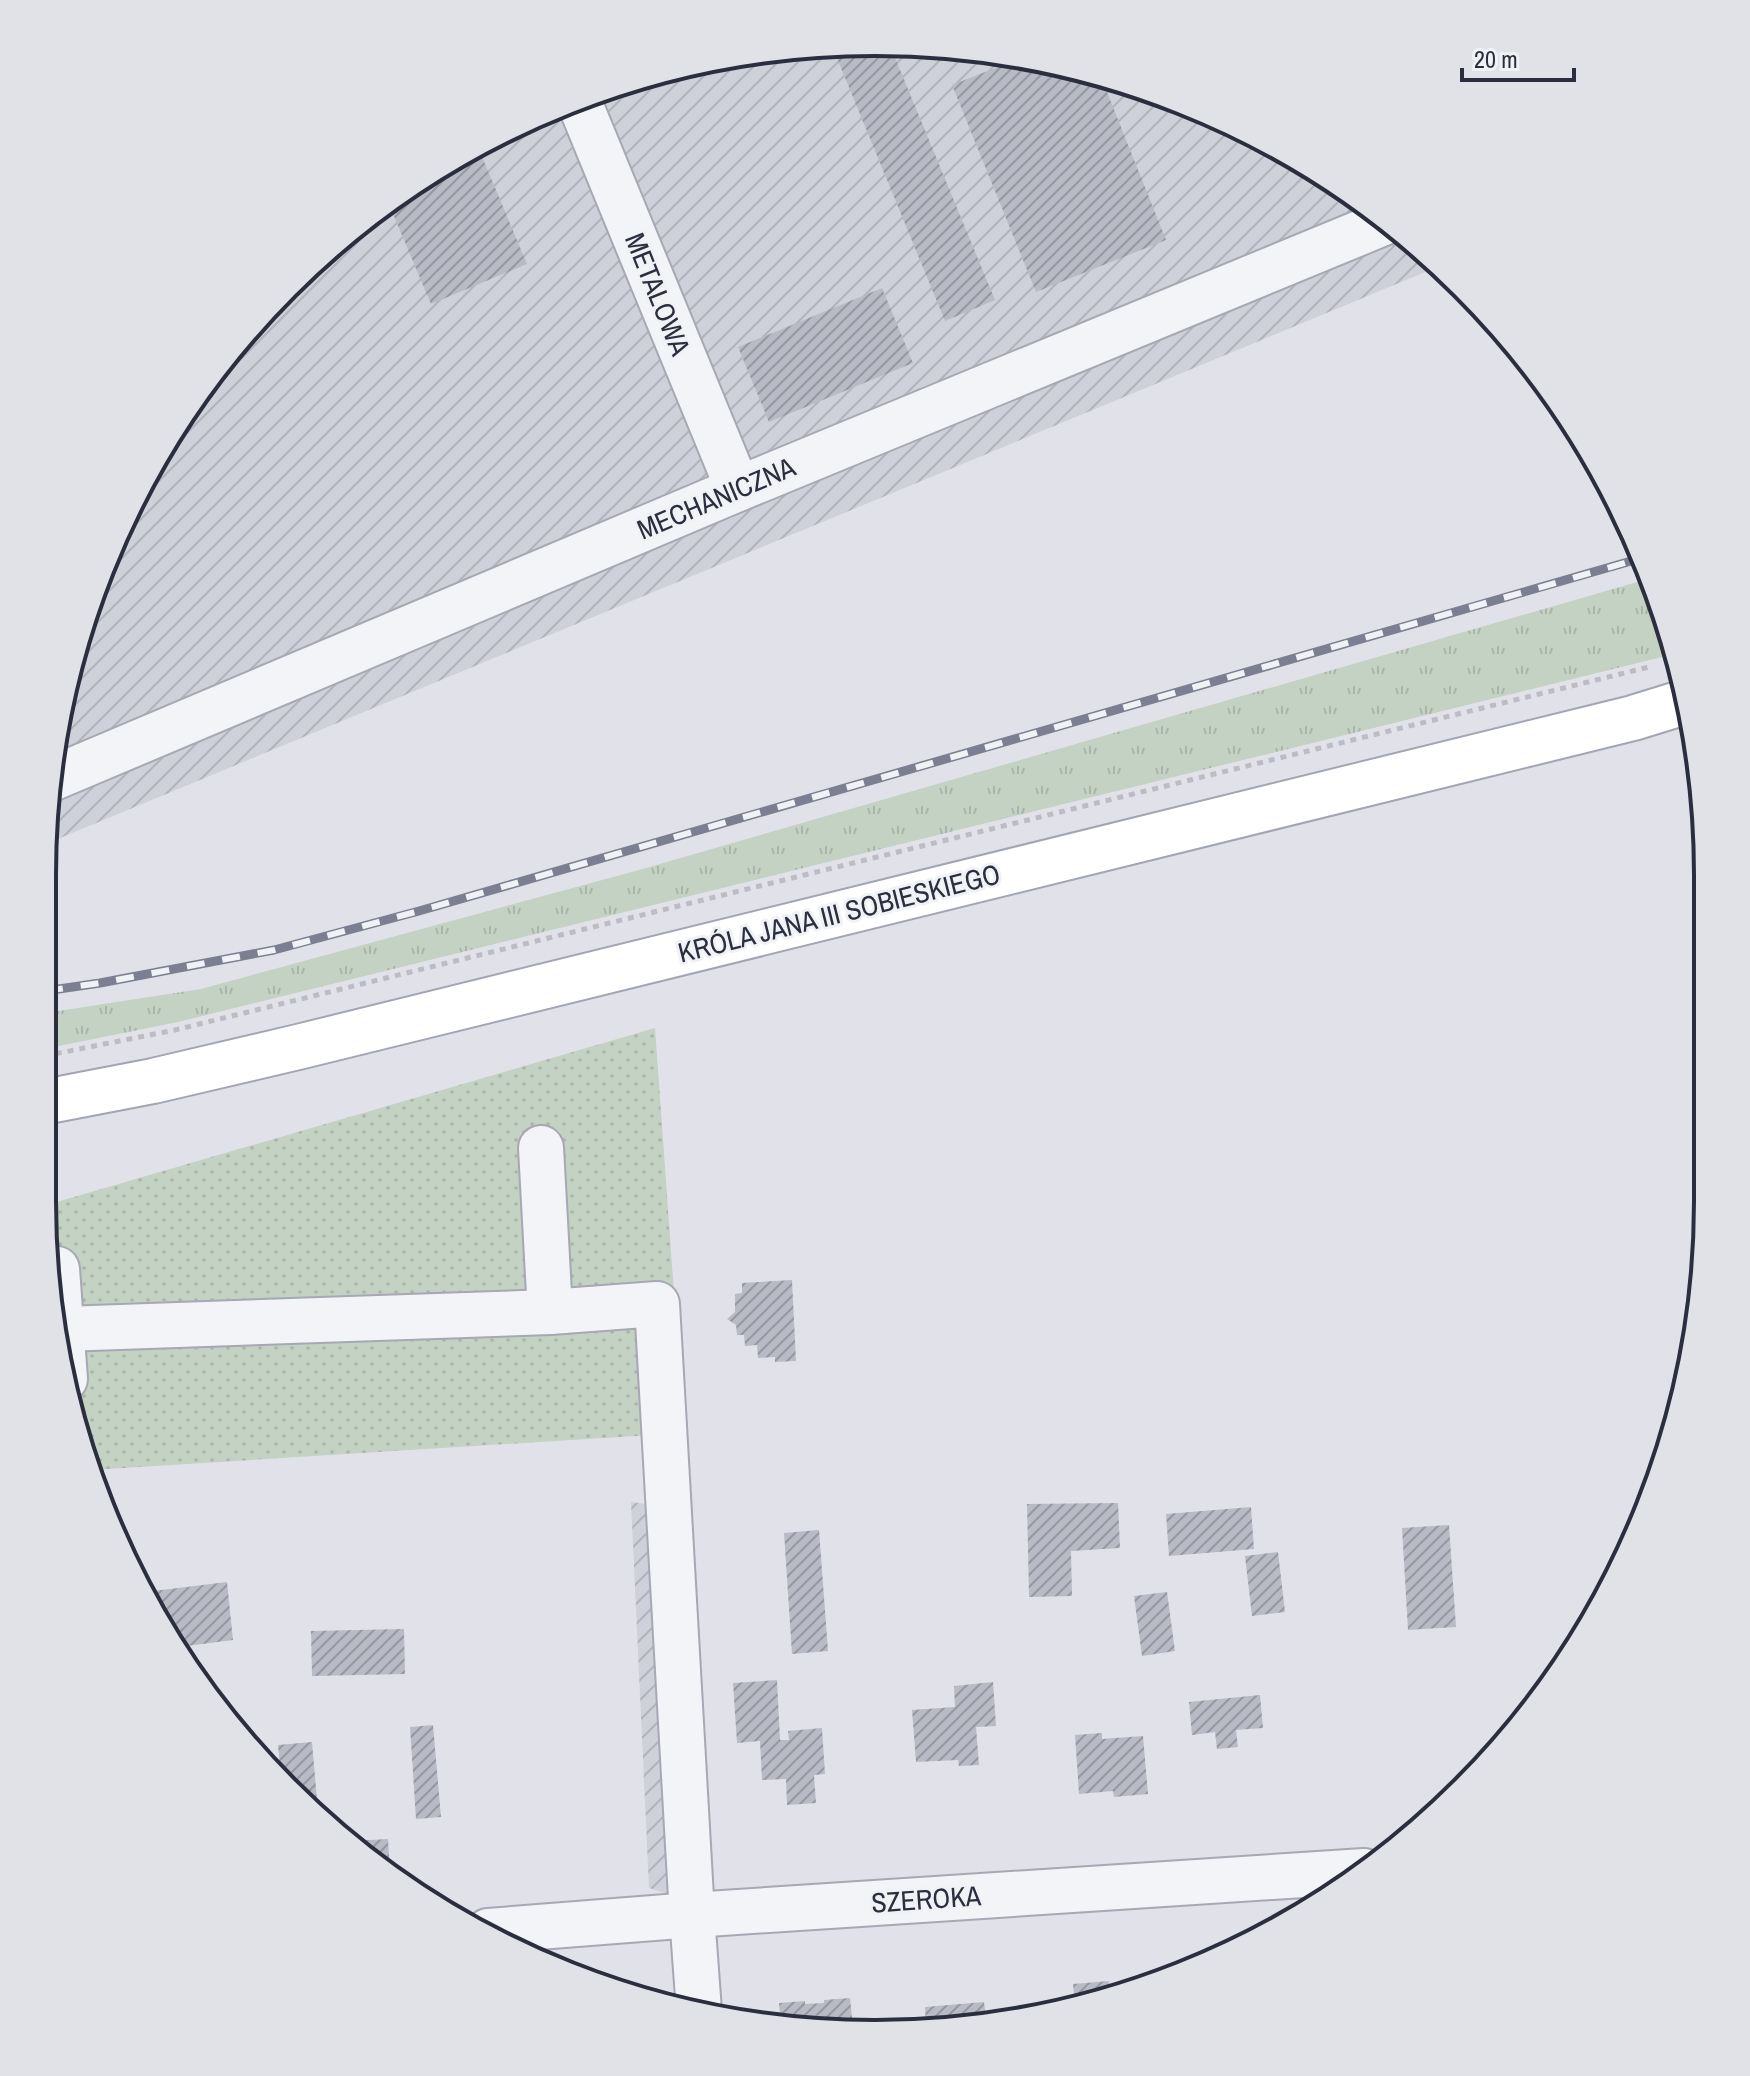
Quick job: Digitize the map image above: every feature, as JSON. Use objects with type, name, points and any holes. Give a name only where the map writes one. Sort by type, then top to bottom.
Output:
[{"type":"main road","name":"KRÓLA JANA III SOBIESKIEGO","points":[[56,1100],[298,1047],[1633,718],[1676,705]]},
{"type":"main road","name":"KRÓLA JANA III SOBIESKIEGO","points":[[1633,718],[1677,713]]},
{"type":"street","name":"METALOWA","points":[[583,110],[738,489]]},
{"type":"street","name":"MECHANICZNA","points":[[62,774],[738,489],[1376,226]]},
{"type":"street","points":[[541,1148],[550,1312]]},
{"type":"street","points":[[67,1329],[550,1312],[657,1304],[698,2000]]},
{"type":"street","name":"SZEROKA","points":[[502,1930],[1344,1872]]},
{"type":"path","points":[[56,1054],[175,1030],[1661,664]]},
{"type":"shaded area","points":[[875,56],[982,63],[1035,72],[1138,99],[1237,140],[1330,194],[1374,225],[1428,271],[57,839],[63,768],[72,715],[99,612],[140,513],[194,420],[259,335],[335,259],[376,225],[466,166],[562,118],[663,84],[768,63]]},
{"type":"shaded area","points":[[631,1502],[654,1505],[677,1897],[649,1888]]},
{"type":"green space","points":[[1639,581],[1664,656],[178,1022],[56,1047],[56,1011],[201,989],[639,870]]},
{"type":"green space","points":[[655,1028],[684,1433],[101,1469],[84,1413],[63,1308],[56,1202]]},
{"type":"building","points":[[837,57],[895,57],[995,300],[945,321]]},
{"type":"building","points":[[1000,66],[1106,90],[1166,240],[1036,292],[952,85]]},
{"type":"building","points":[[482,157],[527,264],[431,304],[393,213]]},
{"type":"building","points":[[882,288],[913,363],[769,422],[738,347]]},
{"type":"building","points":[[792,1280],[796,1361],[775,1362],[775,1357],[758,1358],[757,1345],[745,1346],[744,1335],[737,1335],[736,1325],[727,1319],[735,1312],[735,1294],[742,1293],[742,1283]]},
{"type":"building","points":[[1118,1503],[1120,1548],[1071,1551],[1072,1596],[1029,1597],[1027,1504]]},
{"type":"building","points":[[1251,1507],[1254,1549],[1169,1556],[1166,1514]]},
{"type":"building","points":[[1449,1525],[1456,1627],[1408,1630],[1402,1528]]},
{"type":"building","points":[[819,1530],[828,1651],[792,1654],[784,1533]]},
{"type":"building","points":[[1278,1552],[1285,1612],[1252,1616],[1245,1556]]},
{"type":"building","points":[[227,1582],[233,1640],[188,1646],[155,1591]]},
{"type":"building","points":[[1167,1592],[1175,1651],[1142,1656],[1134,1596]]},
{"type":"building","points":[[404,1629],[405,1674],[312,1676],[311,1631]]},
{"type":"building","points":[[777,1680],[780,1740],[789,1740],[788,1731],[822,1728],[825,1774],[814,1775],[816,1803],[787,1805],[786,1779],[762,1780],[760,1741],[737,1743],[733,1683]]},
{"type":"building","points":[[993,1682],[996,1726],[976,1727],[979,1765],[959,1766],[958,1760],[916,1762],[912,1710],[955,1707],[954,1686]]},
{"type":"building","points":[[1260,1695],[1263,1728],[1236,1730],[1238,1747],[1217,1749],[1215,1732],[1192,1735],[1189,1702]]},
{"type":"building","points":[[433,1725],[441,1817],[416,1819],[410,1727]]},
{"type":"building","points":[[1102,1733],[1102,1739],[1143,1736],[1148,1794],[1114,1797],[1113,1791],[1079,1794],[1075,1735]]},
{"type":"building","points":[[312,1742],[317,1800],[280,1763],[278,1745]]},
{"type":"building","points":[[388,1839],[389,1860],[376,1851],[363,1840]]},
{"type":"building","points":[[1109,1981],[1109,1985],[1074,1995],[1073,1984]]},
{"type":"building","points":[[850,1998],[852,2018],[857,2019],[780,2014],[779,2003],[824,2003],[824,2000]]},
{"type":"building","points":[[984,2002],[985,2012],[926,2018],[925,2007]]},
{"type":"railway","points":[[56,989],[274,950],[419,911],[1632,561]]}]
